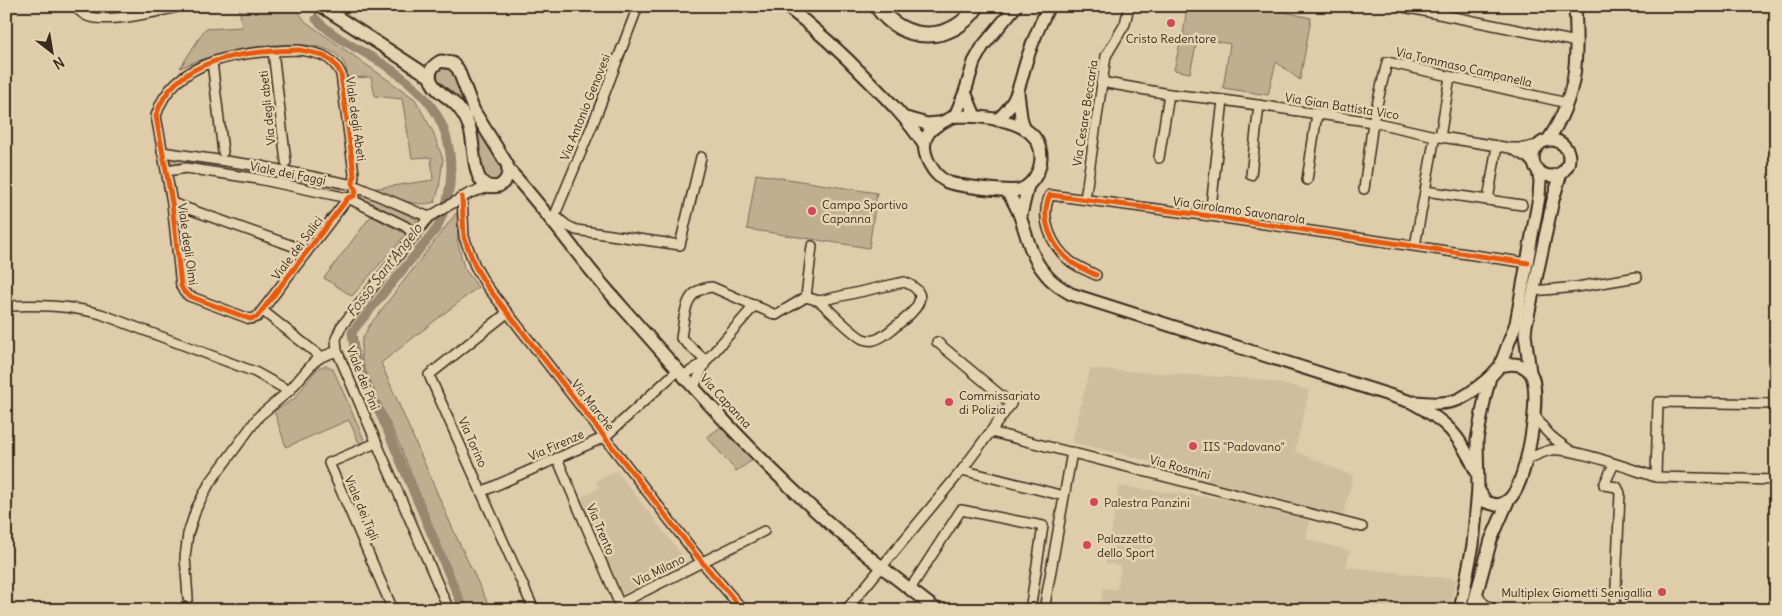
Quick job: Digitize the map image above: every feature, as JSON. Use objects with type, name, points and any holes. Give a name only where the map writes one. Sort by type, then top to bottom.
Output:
[{"type":"highway","points":[[877,6],[882,14],[902,30],[922,35],[946,32],[956,27],[965,21],[977,6]]},
{"type":"main road","points":[[321,6],[430,77],[434,86],[457,105],[465,116],[472,134],[478,178],[485,186],[490,187],[509,183],[522,185]]},
{"type":"main road","points":[[786,6],[850,62],[906,118],[924,144]]},
{"type":"main road","points":[[955,116],[966,92],[974,62],[983,46],[1016,6]]},
{"type":"main road","points":[[998,120],[1012,106],[1018,93],[1027,58],[1038,27],[1050,6]]},
{"type":"main road","points":[[1536,167],[1549,176],[1561,173],[1569,162],[1569,154],[1564,145],[1563,116],[1574,81],[1577,42],[1575,6]]},
{"type":"main road","name":"Via Capanna","points":[[434,66],[444,61],[455,66],[474,111],[508,168],[553,219],[607,290],[681,373],[782,480],[882,567],[937,610]]},
{"type":"main road","points":[[414,67],[434,66],[430,77]]},
{"type":"main road","points":[[966,92],[975,116]]},
{"type":"main road","points":[[1018,93],[1024,128]]},
{"type":"main road","points":[[906,118],[928,124],[938,123],[955,116],[975,116],[998,120],[1024,128],[1034,136],[1040,150],[1042,162],[1037,175],[1028,186],[1021,215]]},
{"type":"main road","points":[[1411,402],[1452,403],[1468,395],[1500,366],[1516,322],[1539,197],[1540,181],[1533,154],[1563,116]]},
{"type":"main road","points":[[938,123],[928,133],[924,144],[925,154],[934,173],[949,183],[1006,191],[1018,190],[1028,186]]},
{"type":"main road","points":[[1543,143],[1560,142],[1564,145]]},
{"type":"main road","points":[[502,184],[508,177],[508,168]]},
{"type":"main road","points":[[1472,610],[1491,540],[1508,501],[1516,491],[1531,438],[1534,389],[1525,334],[1533,291],[1561,173]]},
{"type":"main road","points":[[1006,191],[1012,197],[1021,215],[1036,260],[1056,285],[1071,294],[1411,402],[1430,412],[1450,428],[1464,447],[1476,471]]},
{"type":"main road","points":[[1500,366],[1516,364],[1530,372]]},
{"type":"main road","points":[[1460,610],[1473,545],[1478,489],[1476,471],[1477,440],[1490,377]]},
{"type":"main road","points":[[1478,489],[1482,498],[1490,504],[1502,504],[1508,501]]},
{"type":"street","points":[[74,6],[88,16],[100,18],[120,17],[182,6]]},
{"type":"street","name":"Via Antonio Genovesi","points":[[553,219],[596,116],[638,6]]},
{"type":"street","name":"Via Cesare Beccaria","points":[[1085,199],[1106,56],[1125,24],[1129,6]]},
{"type":"street","points":[[1399,6],[1577,42]]},
{"type":"street","name":"Viale degli Abeti","points":[[212,62],[273,51],[299,50],[319,53],[330,58],[341,74],[354,174],[353,186]]},
{"type":"street","name":"Via degli abeti","points":[[273,51],[286,162]]},
{"type":"street","points":[[168,171],[162,152],[156,116],[159,106],[186,74],[212,62],[223,152]]},
{"type":"street","name":"Via Tommaso Campanella","points":[[1373,122],[1387,62],[1567,103]]},
{"type":"street","points":[[1414,246],[1450,77]]},
{"type":"street","name":"Via Gian Battista Vico","points":[[1101,82],[1169,94],[1373,122],[1438,136],[1510,148],[1524,148],[1543,143]]},
{"type":"street","points":[[1159,158],[1169,94]]},
{"type":"street","points":[[1210,216],[1223,100]]},
{"type":"street","points":[[1251,175],[1259,105]]},
{"type":"street","points":[[1307,180],[1317,114]]},
{"type":"street","points":[[1364,189],[1373,122]]},
{"type":"street","points":[[1488,200],[1496,146]]},
{"type":"street","name":"Via Gian Battista Vico","points":[[1510,148],[1528,158],[1536,167]]},
{"type":"street","name":"Viale dei Faggi","points":[[162,152],[260,166],[353,186],[429,217]]},
{"type":"street","points":[[553,219],[576,230],[680,245],[701,157]]},
{"type":"street","name":"Viale dei Faggi","points":[[168,171],[186,168],[258,179],[348,198],[405,226],[415,235]]},
{"type":"street","name":"Viale degli Olmi","points":[[168,171],[184,292],[189,296],[250,319],[257,317],[262,311]]},
{"type":"street","points":[[466,195],[476,184],[478,178]]},
{"type":"street","name":"Viale dei Salici","points":[[262,311],[348,198],[345,192],[347,188],[353,186]]},
{"type":"street","name":"Viale dei Pini","points":[[449,610],[337,351],[336,339],[341,327],[429,217],[466,195],[490,187]]},
{"type":"street","points":[[1425,191],[1522,206]]},
{"type":"street","name":"Via Marche","points":[[466,195],[464,238],[468,252],[486,285],[702,562],[743,610]]},
{"type":"street","name":"Via Girolamo Savonarola","points":[[1096,275],[1071,262],[1057,247],[1046,224],[1046,205],[1050,195],[1210,216],[1528,263]]},
{"type":"street","points":[[172,203],[307,251]]},
{"type":"street","points":[[806,297],[812,246]]},
{"type":"street","points":[[1533,291],[1577,287],[1637,277]]},
{"type":"street","points":[[706,360],[681,338],[687,303],[701,287],[712,287],[776,314],[806,297],[819,301],[862,338],[872,341],[882,337],[914,312],[919,303],[918,293],[913,285],[904,282],[819,301]]},
{"type":"street","points":[[6,306],[48,304],[101,314],[255,372],[289,391]]},
{"type":"street","points":[[694,387],[706,360],[755,305]]},
{"type":"street","points":[[262,311],[321,357]]},
{"type":"street","name":"Via Torino","points":[[507,313],[429,375],[534,610]]},
{"type":"street","points":[[846,610],[962,470],[1011,404],[937,342]]},
{"type":"street","points":[[188,598],[185,557],[188,534],[196,509],[209,484],[259,416],[289,391],[314,362],[337,351]]},
{"type":"street","name":"Via Firenze","points":[[482,492],[605,437],[681,373],[706,360]]},
{"type":"street","points":[[1656,477],[1658,402],[1776,404]]},
{"type":"street","points":[[1534,413],[1544,430],[1552,438],[1573,452]]},
{"type":"street","name":"Via Rosmini","points":[[991,432],[1362,528]]},
{"type":"street","name":"Viale dei Tigli","points":[[376,443],[329,463],[393,610]]},
{"type":"street","points":[[1526,460],[1539,453],[1553,450],[1573,452],[1656,477],[1776,480]]},
{"type":"street","points":[[1044,610],[1072,452]]},
{"type":"street","name":"Via Trento","points":[[557,458],[621,607]]},
{"type":"street","points":[[1614,464],[1604,485],[1617,487],[1620,493],[1615,610]]},
{"type":"street","points":[[962,470],[1064,496]]},
{"type":"street","points":[[910,589],[961,510],[1043,526],[1030,610]]},
{"type":"street","name":"Via Milano","points":[[621,607],[702,562],[764,531]]},
{"type":"street","points":[[1476,592],[1484,604],[1496,610]]},
{"type":"shaded area","points":[[239,6],[294,6],[306,22],[415,99],[433,132],[443,159],[435,202],[427,204],[411,203],[371,189],[433,180],[431,157],[412,158],[402,99],[375,96],[371,77],[348,78],[344,63],[335,53],[304,45],[284,44],[216,55],[180,68],[205,29],[242,27]]},
{"type":"shaded area","points":[[1187,6],[1259,6],[1311,18],[1300,80],[1276,62],[1268,95],[1223,88],[1230,44],[1183,35]]},
{"type":"shaded area","points":[[1181,38],[1197,41],[1190,73],[1174,70]]},
{"type":"shaded area","points":[[444,64],[454,71],[504,169],[500,181],[493,183],[482,178],[478,146],[434,79],[437,67]]},
{"type":"shaded area","points":[[172,156],[255,169],[257,172],[253,174],[172,163],[169,159]]},
{"type":"shaded area","points":[[270,170],[339,186],[340,190],[336,191],[268,176],[266,173]]},
{"type":"shaded area","name":"Campo Sportivo Capanna","points":[[756,174],[877,193],[869,248],[747,229]]},
{"type":"shaded area","points":[[366,195],[416,219],[417,224],[412,224],[364,201],[361,196]]},
{"type":"shaded area","points":[[457,212],[458,243],[464,268],[478,287],[381,363],[455,534],[491,610],[467,610],[400,446],[364,369],[361,353],[362,340],[369,326]]},
{"type":"shaded area","points":[[371,216],[406,234],[352,296],[324,278]]},
{"type":"shaded area","points":[[323,366],[333,369],[365,442],[359,443],[349,420],[286,447],[274,411],[294,399],[317,369]]},
{"type":"shaded area","name":"IIS \"Padovano\"","points":[[1090,369],[1258,379],[1309,390],[1295,451],[1353,476],[1343,516],[1196,479],[1197,473],[1072,442]]},
{"type":"shaded area","points":[[722,426],[753,460],[736,471],[707,437]]},
{"type":"shaded area","points":[[617,471],[688,563],[622,594],[579,498],[599,488],[596,481]]},
{"type":"shaded area","points":[[1119,486],[1238,501],[1310,521],[1306,539],[1350,551],[1346,567],[1456,579],[1450,610],[1100,610],[1103,588],[1117,590],[1121,566],[1106,563]]},
{"type":"waterway","points":[[316,10],[316,19]]},
{"type":"waterway","name":"Fosso Sant'Angelo","points":[[316,19],[344,41],[385,65],[418,91],[437,115],[448,142],[451,172],[450,186],[443,215],[437,228],[352,332],[355,355],[464,610]]},
{"type":"cycle path","points":[[299,50],[324,56],[333,63],[341,74],[354,174],[353,185],[356,191],[354,196],[348,198],[257,317],[250,319],[189,296],[181,286],[172,203],[156,116],[165,96],[178,81],[195,69],[214,61],[235,56],[257,52],[299,50]]},
{"type":"cycle path","points":[[1096,275],[1071,262],[1053,240],[1049,231],[1046,213],[1050,195],[1210,216],[1528,263]]},
{"type":"cycle path","points":[[462,197],[464,237],[475,266],[486,285],[702,562],[743,610]]},
{"type":"place","name":"Cristo Redentore","points":[[1171,23]]},
{"type":"place","name":"Campo Sportivo Capanna","points":[[812,211]]},
{"type":"place","name":"Commissariato di Polizia","points":[[949,402]]},
{"type":"place","name":"IIS \"Padovano\"","points":[[1193,446]]},
{"type":"place","name":"Palestra Panzini","points":[[1094,502]]},
{"type":"place","name":"Palazzetto dello Sport","points":[[1087,545]]},
{"type":"place","name":"Multiplex Giometti Senigallia","points":[[1662,592]]}]
